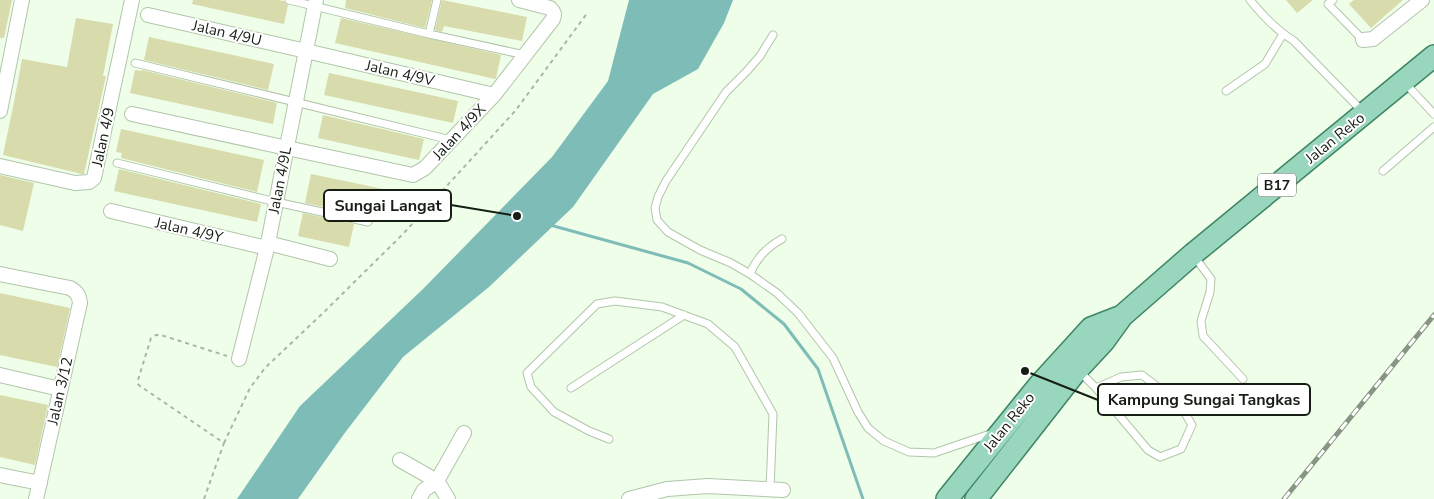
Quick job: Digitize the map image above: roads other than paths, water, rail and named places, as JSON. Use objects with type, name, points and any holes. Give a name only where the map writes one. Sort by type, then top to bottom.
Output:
[{"type":"main road","name":"Jalan Reko","points":[[976,499],[1078,370],[1104,341],[1122,316],[1193,254],[1434,56]]},
{"type":"main road","name":"Jalan Reko","points":[[947,499],[1040,384],[1091,328],[1122,316]]},
{"type":"street","points":[[0,111],[6,47],[22,0]]},
{"type":"street","name":"Jalan 4/9","points":[[0,166],[75,183],[89,182],[94,178],[132,0]]},
{"type":"street","name":"Jalan 4/9X","points":[[286,148],[413,175],[425,168],[494,95],[553,20],[555,15],[550,8],[519,0]]},
{"type":"street","points":[[1363,40],[1372,40],[1422,0]]},
{"type":"street","name":"Jalan 4/9L","points":[[238,359],[267,245],[315,3]]},
{"type":"street","name":"Jalan 4/9U","points":[[148,16],[306,51]]},
{"type":"street","name":"Jalan 4/9V","points":[[306,51],[494,95]]},
{"type":"street","points":[[132,114],[286,148]]},
{"type":"street","name":"Jalan 4/9Y","points":[[111,211],[330,259]]},
{"type":"street","name":"Jalan 3/12","points":[[0,274],[70,288],[76,291],[79,296],[80,303],[36,499]]},
{"type":"street","points":[[0,375],[60,389]]},
{"type":"street","points":[[419,499],[424,490],[437,481],[464,433]]},
{"type":"street","points":[[400,460],[437,481],[448,499]]},
{"type":"street","points":[[0,475],[40,484]]},
{"type":"street","points":[[629,499],[667,488],[700,486],[777,490]]},
{"type":"lane","points":[[289,0],[315,3],[429,34],[527,55]]},
{"type":"lane","points":[[429,34],[437,0]]},
{"type":"lane","points":[[1250,0],[1265,18],[1294,41],[1364,114]]},
{"type":"lane","points":[[1333,0],[1328,4],[1363,40]]},
{"type":"lane","points":[[1226,91],[1265,64],[1283,34]]},
{"type":"lane","points":[[773,35],[760,56],[726,92],[666,181],[655,208],[657,220],[668,232],[750,274],[777,293],[798,313],[833,358],[858,412],[868,428],[884,441],[909,452],[934,453],[1002,430]]},
{"type":"lane","points":[[135,63],[452,140]]},
{"type":"lane","points":[[1403,81],[1434,114]]},
{"type":"lane","points":[[1383,171],[1434,127]]},
{"type":"lane","points":[[117,163],[276,202],[368,222]]},
{"type":"lane","points":[[750,274],[754,264],[764,253],[782,239]]},
{"type":"lane","points":[[1193,254],[1211,279],[1210,292],[1201,321],[1203,336],[1243,378]]},
{"type":"lane","points":[[609,439],[589,431],[554,412],[531,387],[527,373],[597,304],[615,301],[662,307],[708,324],[735,346],[773,414],[777,490]]},
{"type":"lane","points":[[571,388],[684,315]]},
{"type":"lane","points":[[1078,370],[1096,388],[1148,450],[1160,456],[1181,449],[1192,424],[1179,403],[1142,375],[1121,377],[1096,388]]},
{"type":"water","points":[[629,0],[733,0],[724,23],[698,69],[653,94],[573,207],[489,287],[403,357],[344,434],[298,499],[237,499],[300,406],[424,288],[552,157],[608,81]]},
{"type":"waterway","points":[[550,225],[688,263],[741,289],[784,324],[818,369],[863,499]]},
{"type":"railway","points":[[1284,499],[1434,315]]},
{"type":"place","name":"Sungai Langat","points":[[517,216]]},
{"type":"place","name":"Kampung Sungai Tangkas","points":[[1025,371]]}]
